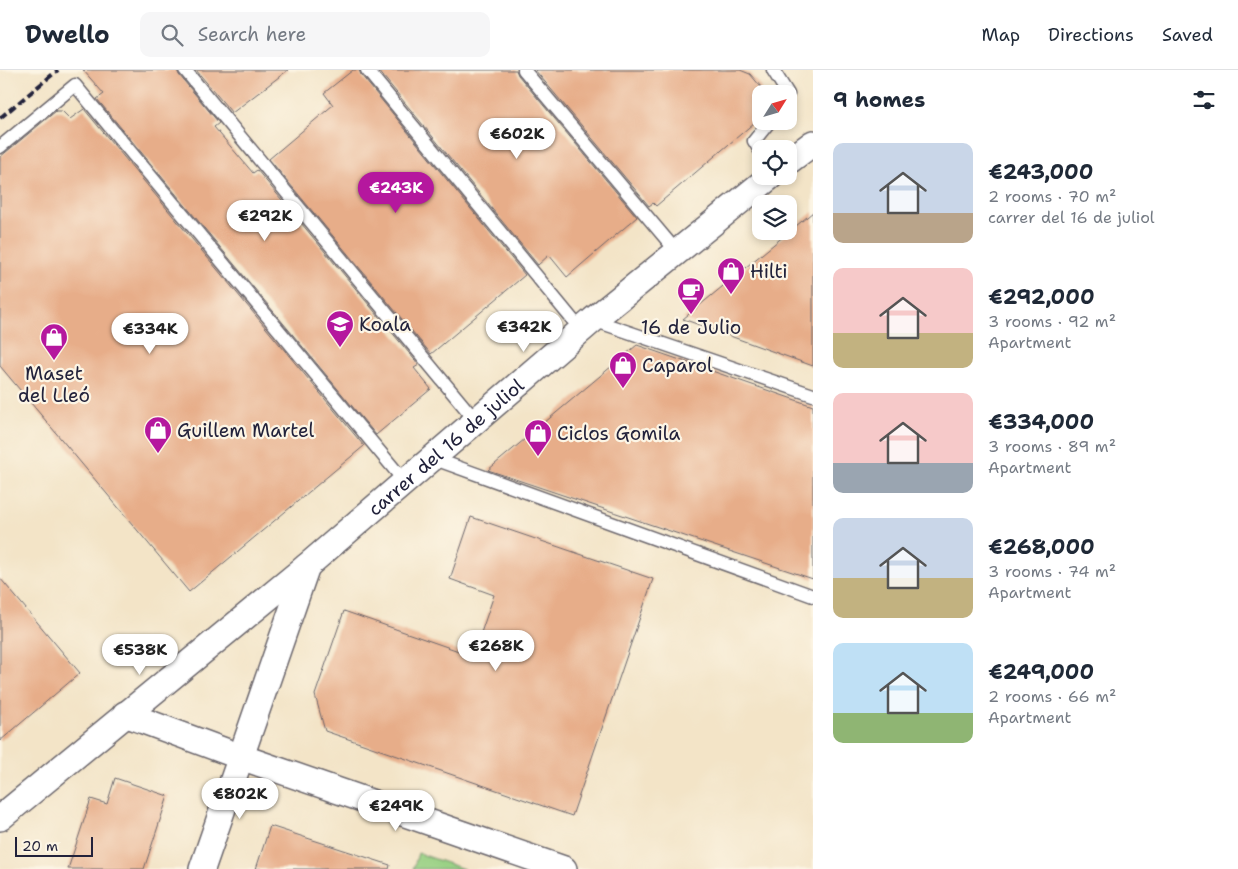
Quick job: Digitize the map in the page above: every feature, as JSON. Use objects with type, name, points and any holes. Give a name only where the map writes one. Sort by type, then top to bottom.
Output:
[{"type":"street","points":[[797,155],[813,143]]},
{"type":"street","name":"carrer del 16 de juliol","points":[[0,818],[307,566],[587,325],[760,185]]},
{"type":"street","points":[[202,869],[307,566]]},
{"type":"street","points":[[126,714],[241,757],[564,869]]},
{"type":"lane","points":[[185,70],[476,421]]},
{"type":"lane","points":[[367,70],[587,325],[813,395]]},
{"type":"lane","points":[[524,70],[677,252]]},
{"type":"lane","points":[[773,70],[782,85]]},
{"type":"lane","points":[[0,147],[75,85],[405,482]]},
{"type":"lane","points":[[755,140],[763,130]]},
{"type":"lane","points":[[432,458],[813,596]]},
{"type":"green space","points":[[418,853],[464,869],[413,869]]},
{"type":"building","points":[[83,70],[177,70],[179,75],[219,123],[214,127],[253,173],[257,170],[419,365],[414,368],[431,389],[376,435],[97,99],[104,94]]},
{"type":"building","points":[[196,70],[288,70],[232,113]]},
{"type":"building","points":[[353,70],[359,70],[361,75],[525,275],[431,354],[269,159],[333,105],[324,93]]},
{"type":"building","points":[[378,70],[516,70],[518,75],[637,217],[567,277],[549,255],[538,265]]},
{"type":"building","points":[[535,70],[740,70],[750,74],[759,85],[752,85],[752,125],[656,206],[653,203],[649,206]]},
{"type":"building","points":[[84,109],[364,446],[189,592],[0,366],[0,157],[56,111],[62,111],[70,119]]},
{"type":"building","points":[[813,212],[813,366],[683,319],[779,240],[797,240],[797,225]]},
{"type":"building","points":[[637,345],[813,406],[813,579],[488,470]]},
{"type":"building","points":[[471,517],[653,579],[572,816],[325,731],[315,695],[344,611],[473,656],[494,595],[450,579]]},
{"type":"building","points":[[0,578],[80,673],[0,741]]},
{"type":"building","points":[[115,778],[168,796],[144,869],[68,869],[91,799],[107,804]]},
{"type":"building","points":[[270,826],[390,865],[389,869],[256,869]]},
{"type":"railway","points":[[0,118],[58,70]]},
{"type":"place","name":"Hilti","points":[[731,295]]},
{"type":"place","name":"16 de Julio","points":[[691,315]]},
{"type":"place","name":"Koala","points":[[340,348]]},
{"type":"place","name":"Maset del Lleó","points":[[54,361]]},
{"type":"place","name":"Caparol","points":[[623,389]]},
{"type":"place","name":"Guillem Martel","points":[[158,454]]},
{"type":"place","name":"Ciclos Gomila","points":[[538,457]]}]
